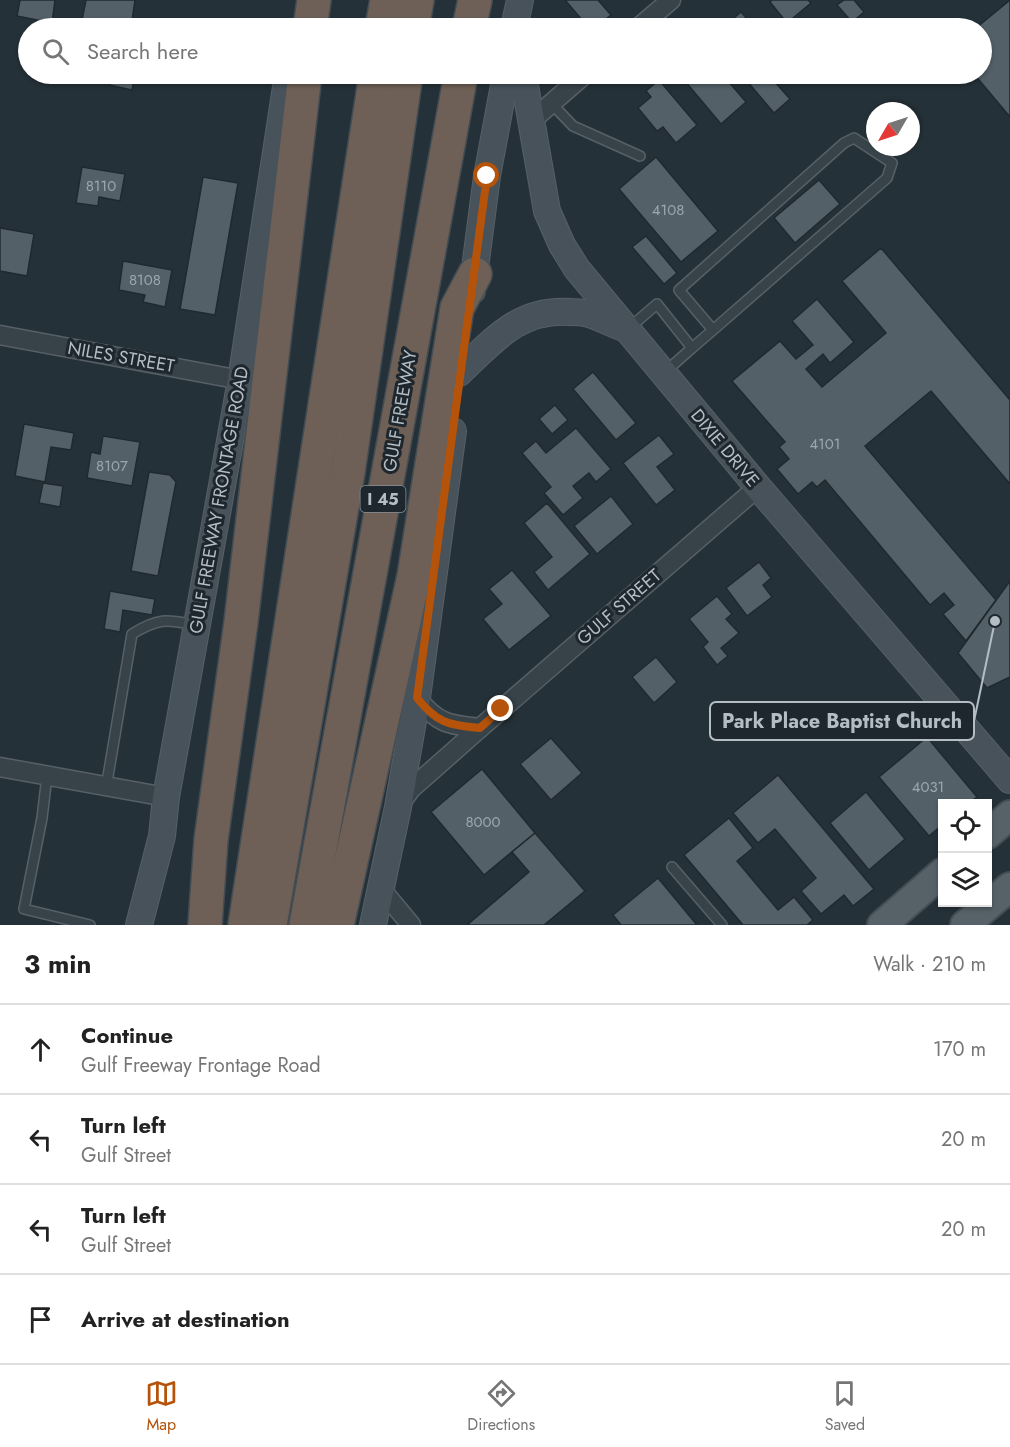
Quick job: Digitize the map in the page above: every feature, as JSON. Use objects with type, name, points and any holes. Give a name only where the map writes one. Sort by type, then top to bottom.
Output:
[{"type":"highway","points":[[311,18],[314,0]]},
{"type":"highway","points":[[384,18],[387,0]]},
{"type":"highway","points":[[414,18],[417,0]]},
{"type":"highway","points":[[471,18],[475,0]]},
{"type":"highway","points":[[205,925],[211,840],[241,622],[304,84]]},
{"type":"highway","points":[[245,925],[374,84]]},
{"type":"highway","name":"I 45","points":[[270,925],[348,472],[405,84]]},
{"type":"highway","name":"GULF FREEWAY","points":[[306,925],[459,84]]},
{"type":"highway","points":[[337,925],[414,576],[457,308],[475,274]]},
{"type":"main road","points":[[298,18],[302,0]]},
{"type":"main road","name":"GULF FREEWAY FRONTAGE ROAD","points":[[139,925],[162,836],[166,797],[241,380],[286,84]]},
{"type":"main road","points":[[373,925],[398,807],[417,698],[459,373],[475,274],[487,176],[504,84]]},
{"type":"main road","name":"DIXIE DRIVE","points":[[524,84],[547,211],[562,245],[577,269],[758,487],[1010,780]]},
{"type":"main road","points":[[459,373],[516,322],[536,314],[560,311],[587,313],[627,330]]},
{"type":"main road","points":[[992,830],[1010,815]]},
{"type":"main road","points":[[882,925],[938,876]]},
{"type":"main road","points":[[965,925],[1010,887]]},
{"type":"street","points":[[650,18],[671,0]]},
{"type":"street","points":[[530,122],[573,84]]},
{"type":"street","name":"NILES STREET","points":[[0,335],[241,380]]},
{"type":"street","name":"GULF STREET","points":[[398,807],[411,789],[758,487]]},
{"type":"street","points":[[417,698],[430,714],[443,721],[458,726],[480,728]]},
{"type":"street","points":[[0,768],[166,797]]},
{"type":"street","points":[[381,889],[411,925]]},
{"type":"lane","points":[[551,103],[573,126],[640,156]]},
{"type":"lane","points":[[664,373],[887,178],[892,163],[854,138],[844,143],[679,290],[713,330]]},
{"type":"lane","points":[[627,330],[657,304],[692,348]]},
{"type":"lane","points":[[106,788],[132,634],[150,623],[170,620],[197,625]]},
{"type":"lane","points":[[47,777],[42,818],[24,909],[90,925]]},
{"type":"lane","points":[[672,867],[722,925]]},
{"type":"building","points":[[20,0],[55,0],[53,18],[17,16]]},
{"type":"building","points":[[86,0],[135,0],[132,18],[82,18]]},
{"type":"building","points":[[565,0],[598,0],[611,15],[607,18],[580,18]]},
{"type":"building","points":[[772,0],[808,0],[811,3],[793,18],[783,18],[770,2]]},
{"type":"building","points":[[844,0],[854,0],[864,12],[857,18],[848,18],[837,5]]},
{"type":"building","points":[[1010,0],[1010,117],[982,84],[992,84],[992,18],[988,18]]},
{"type":"building","points":[[741,12],[746,18],[734,18]]},
{"type":"building","points":[[109,84],[133,84],[132,90]]},
{"type":"building","points":[[654,84],[662,84],[697,125],[676,143],[663,127],[657,131],[638,108],[651,97],[646,91]]},
{"type":"building","points":[[687,84],[731,84],[746,102],[721,124]]},
{"type":"building","points":[[749,84],[777,84],[790,99],[774,113]]},
{"type":"building","points":[[656,157],[718,231],[681,262],[619,189]]},
{"type":"building","points":[[82,167],[125,174],[120,201],[99,197],[98,206],[76,203]]},
{"type":"building","points":[[203,177],[238,183],[215,315],[180,309]]},
{"type":"building","points":[[819,180],[840,204],[795,243],[774,218]]},
{"type":"building","points":[[0,228],[34,234],[27,276],[0,271]]},
{"type":"building","points":[[646,236],[677,273],[664,284],[632,247]]},
{"type":"building","points":[[881,248],[1010,400],[1010,484],[931,391],[865,446],[996,600],[966,641],[943,614],[954,605],[944,593],[930,605],[825,480],[817,487],[812,482],[798,494],[777,469],[789,459],[779,447],[785,442],[732,381],[780,341],[796,359],[813,345],[792,321],[817,299],[854,342],[830,363],[823,354],[806,369],[822,387],[886,333],[842,281]]},
{"type":"building","points":[[123,261],[172,270],[165,307],[143,302],[145,295],[119,290]]},
{"type":"building","points":[[593,372],[636,423],[616,440],[573,389]]},
{"type":"building","points":[[555,405],[568,420],[552,434],[539,419]]},
{"type":"building","points":[[24,424],[74,433],[71,450],[51,447],[45,482],[15,476]]},
{"type":"building","points":[[576,428],[611,469],[596,482],[589,473],[573,486],[583,498],[563,515],[544,493],[551,487],[522,453],[536,441],[546,453]]},
{"type":"building","points":[[659,435],[674,454],[657,467],[675,490],[656,505],[623,463]]},
{"type":"building","points":[[103,436],[140,442],[132,486],[87,478],[91,452],[100,454]]},
{"type":"building","points":[[149,472],[170,475],[176,482],[158,576],[131,571]]},
{"type":"building","points":[[43,483],[63,486],[60,507],[39,503]]},
{"type":"building","points":[[611,496],[633,524],[597,554],[574,526]]},
{"type":"building","points":[[547,503],[590,554],[548,590],[534,572],[552,557],[524,523]]},
{"type":"building","points":[[759,562],[771,578],[763,585],[772,597],[747,616],[726,588]]},
{"type":"building","points":[[512,570],[551,616],[509,650],[483,619],[502,604],[489,589]]},
{"type":"building","points":[[1010,581],[1010,677],[987,688],[958,653]]},
{"type":"building","points":[[110,591],[155,599],[152,615],[123,610],[120,632],[104,629]]},
{"type":"building","points":[[717,596],[732,614],[726,619],[739,633],[721,648],[728,656],[717,665],[703,647],[708,642],[689,619]]},
{"type":"building","points":[[656,657],[677,682],[654,703],[632,677]]},
{"type":"building","points":[[927,737],[977,797],[974,799],[938,799],[938,828],[929,836],[879,777]]},
{"type":"building","points":[[551,738],[582,773],[551,800],[520,764]]},
{"type":"building","points":[[482,769],[535,833],[484,875],[431,812]]},
{"type":"building","points":[[778,775],[874,889],[853,906],[844,895],[821,914],[801,891],[816,878],[775,829],[758,843],[733,813]]},
{"type":"building","points":[[866,792],[905,839],[869,870],[830,823]]},
{"type":"building","points":[[729,818],[753,848],[737,861],[778,910],[794,897],[813,920],[807,925],[743,925],[684,855]]},
{"type":"building","points":[[535,833],[585,891],[544,925],[467,925],[529,872],[512,852]]},
{"type":"building","points":[[658,878],[697,925],[621,925],[613,915]]},
{"type":"place","name":"Park Place Baptist Church","points":[[995,621]]},
{"type":"route","points":[[487,176],[417,698],[430,714],[458,726],[480,728],[501,709]]}]
